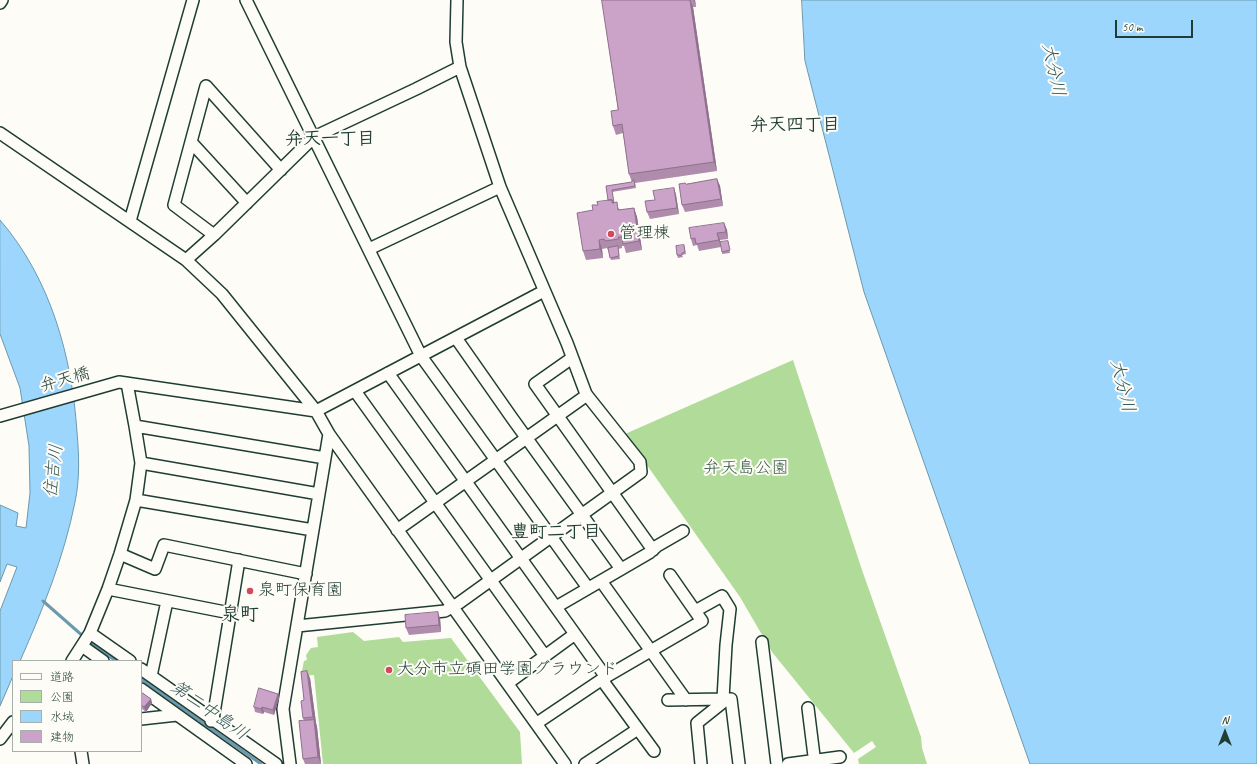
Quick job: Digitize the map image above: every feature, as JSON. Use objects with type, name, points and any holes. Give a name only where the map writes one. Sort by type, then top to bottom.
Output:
[{"type":"street","points":[[130,221],[193,0]]},
{"type":"street","points":[[246,0],[421,356],[588,588]]},
{"type":"street","points":[[297,626],[445,611],[453,608],[641,472],[640,462],[587,395],[500,187],[460,67],[456,42],[458,0]]},
{"type":"street","points":[[186,260],[214,235],[314,137],[460,67]]},
{"type":"street","points":[[214,235],[174,205],[206,86],[281,170]]},
{"type":"street","points":[[0,132],[186,260],[222,294],[316,411],[329,434],[565,764]]},
{"type":"street","points":[[191,142],[246,203]]},
{"type":"street","points":[[369,249],[500,187]]},
{"type":"street","points":[[73,660],[90,633],[108,589],[136,500],[140,463],[135,426],[123,382],[316,411],[544,291]]},
{"type":"street","points":[[456,338],[621,569]]},
{"type":"street","points":[[572,358],[534,384],[653,550]]},
{"type":"street","points":[[388,373],[603,673],[605,684],[654,751]]},
{"type":"street","name":"弁天橋","points":[[0,416],[123,382]]},
{"type":"street","points":[[355,391],[544,656]]},
{"type":"street","points":[[397,530],[587,395]]},
{"type":"street","points":[[135,426],[325,458]]},
{"type":"street","points":[[290,764],[283,709],[329,434]]},
{"type":"street","points":[[140,463],[319,494]]},
{"type":"street","points":[[136,500],[313,530]]},
{"type":"street","points":[[556,607],[683,531]]},
{"type":"street","points":[[120,554],[155,569],[164,545],[306,574]]},
{"type":"street","points":[[212,720],[239,560]]},
{"type":"street","points":[[537,723],[604,678],[702,621],[670,575]]},
{"type":"street","points":[[601,581],[686,700]]},
{"type":"street","points":[[108,589],[230,613]]},
{"type":"street","points":[[695,611],[722,596],[730,609],[722,703],[697,723],[701,764]]},
{"type":"street","points":[[151,676],[167,601]]},
{"type":"street","points":[[90,633],[129,660]]},
{"type":"street","points":[[508,683],[575,634]]},
{"type":"street","points":[[762,642],[777,764]]},
{"type":"street","points":[[82,646],[101,660]]},
{"type":"street","points":[[142,670],[276,764]]},
{"type":"street","points":[[142,690],[242,764]]},
{"type":"street","points":[[668,700],[731,699],[739,764]]},
{"type":"street","points":[[808,708],[815,762]]},
{"type":"street","points":[[142,718],[177,715]]},
{"type":"street","points":[[0,739],[12,727]]},
{"type":"street","points":[[585,764],[638,729]]},
{"type":"street","points":[[81,752],[83,764]]},
{"type":"street","points":[[788,764],[815,762],[840,757]]},
{"type":"green space","name":"弁天島公園","points":[[793,360],[862,570],[921,737],[922,748],[927,764],[859,764],[858,759],[876,747],[872,741],[854,753],[772,652],[740,597],[625,434]]},
{"type":"green space","name":"大分市立碩田学園グラウンド","points":[[353,632],[364,641],[399,637],[403,642],[451,638],[520,732],[522,764],[323,764],[314,675],[301,676],[304,661],[307,660],[306,655],[311,648],[318,647],[317,637]]},
{"type":"water","name":"大分川","points":[[802,0],[1257,0],[1257,764],[1030,764],[864,292],[805,61]]},
{"type":"water","name":"住吉川","points":[[0,220],[18,243],[33,267],[56,320],[70,376],[77,432],[79,467],[75,502],[59,563],[45,602],[20,660],[12,660],[12,678],[0,706],[0,611],[17,567],[7,564],[0,582],[0,505],[18,513],[16,526],[26,528],[30,493],[29,446],[20,388],[0,334]]},
{"type":"building","points":[[602,0],[690,0],[714,162],[629,174],[622,124],[613,126],[611,111],[618,110]]},
{"type":"building","points":[[717,179],[721,199],[682,205],[679,184]]},
{"type":"building","points":[[634,180],[635,186],[612,190],[614,203],[612,200],[608,200],[606,186],[632,182]]},
{"type":"building","points":[[674,188],[677,208],[647,212],[645,201],[655,200],[653,191]]},
{"type":"building","name":"管理棟","points":[[612,200],[612,203],[617,202],[618,210],[634,208],[639,241],[623,244],[622,237],[618,237],[619,239],[605,241],[604,239],[599,240],[600,249],[583,251],[577,213],[593,210],[592,205],[598,205],[597,202]]},
{"type":"building","points":[[724,223],[726,232],[717,233],[719,240],[696,244],[695,238],[691,239],[689,228]]},
{"type":"building","points":[[728,241],[730,250],[722,252],[720,242]]},
{"type":"building","points":[[684,245],[685,252],[682,253],[682,255],[677,255],[676,246]]},
{"type":"building","points":[[618,246],[619,256],[610,258],[608,248]]},
{"type":"building","points":[[438,612],[439,625],[406,628],[405,615]]},
{"type":"building","points":[[307,671],[313,717],[303,718],[301,701],[304,700],[301,672]]},
{"type":"building","points":[[259,688],[278,694],[273,710],[262,707],[261,709],[254,707]]},
{"type":"building","points":[[142,693],[151,699],[144,707],[142,706]]},
{"type":"building","points":[[314,720],[318,757],[303,759],[299,721]]},
{"type":"waterway","name":"第二中島川","points":[[43,601],[84,637]]},
{"type":"waterway","name":"第二中島川","points":[[88,641],[115,660]]},
{"type":"waterway","name":"第二中島川","points":[[142,680],[261,764]]},
{"type":"place","name":"管理棟","points":[[611,234]]},
{"type":"place","name":"泉町保育園","points":[[250,591]]},
{"type":"place","name":"大分市立碩田学園グラウンド","points":[[389,670]]},
{"type":"district","name":"弁天四丁目","points":[[795,125]]},
{"type":"district","name":"弁天一丁目","points":[[330,139]]},
{"type":"district","name":"豊町二丁目","points":[[556,532]]},
{"type":"district","name":"泉町","points":[[240,615]]}]
